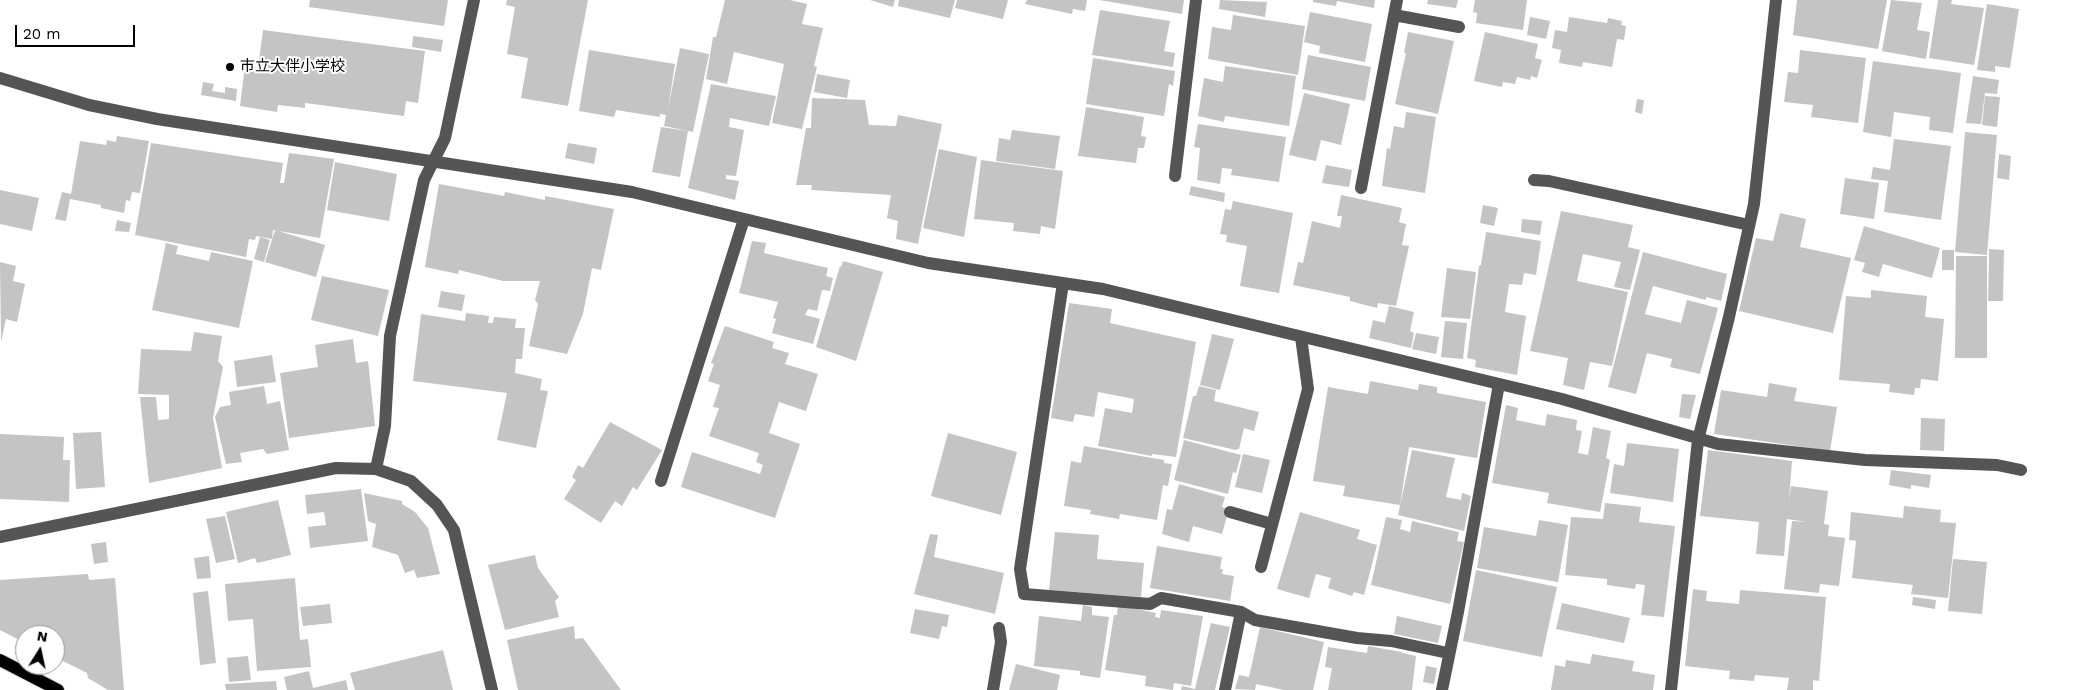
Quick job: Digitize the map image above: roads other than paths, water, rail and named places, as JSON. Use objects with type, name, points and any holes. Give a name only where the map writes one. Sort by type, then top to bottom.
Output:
[{"type":"main road","points":[[0,660],[58,690]]},
{"type":"street","points":[[376,468],[385,426],[390,336],[424,180],[445,138],[474,0]]},
{"type":"street","points":[[1175,176],[1196,0]]},
{"type":"street","points":[[1361,188],[1397,0]]},
{"type":"street","points":[[1671,690],[1698,439],[1729,317],[1754,204],[1776,0]]},
{"type":"street","points":[[1394,15],[1459,28]]},
{"type":"street","points":[[0,78],[89,105],[157,119],[632,192],[928,263],[1103,290],[1500,384],[1718,444],[1865,460],[1997,465],[2021,470]]},
{"type":"street","points":[[1534,180],[1749,225]]},
{"type":"street","points":[[661,481],[744,219]]},
{"type":"street","points":[[1063,283],[1020,569],[1024,594],[1150,604],[1161,598],[1241,612],[1255,620],[1357,638],[1391,641],[1448,653]]},
{"type":"street","points":[[1261,567],[1308,389],[1301,337]]},
{"type":"street","points":[[1442,690],[1500,384]]},
{"type":"street","points":[[0,538],[336,468],[376,468],[411,481],[437,505],[454,530],[492,690]]},
{"type":"street","points":[[1230,512],[1272,524]]},
{"type":"street","points":[[1226,690],[1241,612]]},
{"type":"street","points":[[993,690],[1000,649],[999,628]]},
{"type":"place","name":"市立大伴小学校","points":[[230,67]]}]
